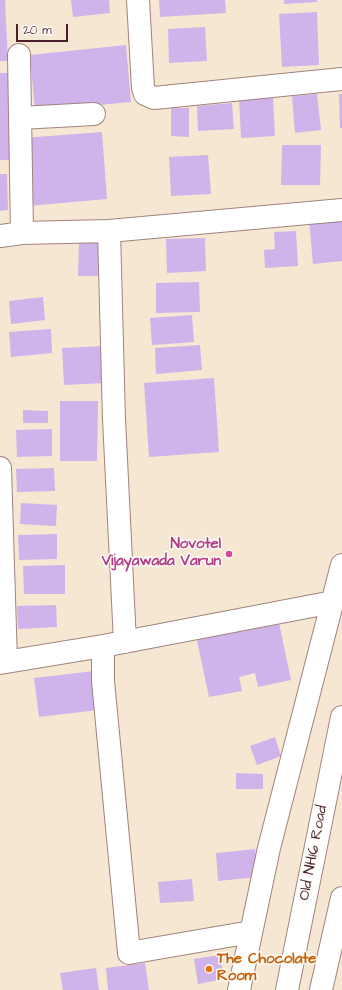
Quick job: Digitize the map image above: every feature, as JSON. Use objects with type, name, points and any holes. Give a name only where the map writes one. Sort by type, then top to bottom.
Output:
[{"type":"street","points":[[138,0],[143,88],[145,94],[154,98],[342,78]]},
{"type":"street","points":[[18,55],[22,233]]},
{"type":"street","points":[[20,118],[94,114]]},
{"type":"street","points":[[0,236],[22,233],[109,231],[342,210]]},
{"type":"street","points":[[109,231],[114,419],[125,642]]},
{"type":"street","points":[[0,468],[3,663],[125,642],[333,602]]},
{"type":"street","points":[[239,990],[271,840],[342,565]]},
{"type":"street","points":[[103,646],[103,681],[129,953],[251,932]]},
{"type":"street","name":"Old NH16 Road","points":[[287,990],[342,717]]},
{"type":"street","points":[[321,990],[342,898]]},
{"type":"building","points":[[0,0],[5,0],[8,61],[0,61]]},
{"type":"building","points":[[71,0],[109,0],[110,13],[73,17]]},
{"type":"building","points":[[159,0],[225,0],[226,13],[160,17]]},
{"type":"building","points":[[284,0],[317,0],[317,2],[284,4]]},
{"type":"building","points":[[317,12],[319,65],[282,67],[279,14]]},
{"type":"building","points":[[205,27],[207,61],[169,63],[168,29]]},
{"type":"building","points":[[126,45],[131,102],[35,111],[30,55]]},
{"type":"building","points":[[0,73],[11,73],[12,160],[0,160]]},
{"type":"building","points":[[317,94],[321,130],[295,133],[292,96]]},
{"type":"building","points":[[339,94],[342,94],[342,128],[340,128]]},
{"type":"building","points":[[273,96],[275,136],[241,138],[239,98]]},
{"type":"building","points":[[232,103],[234,129],[198,131],[197,106]]},
{"type":"building","points":[[171,108],[189,108],[189,137],[171,136]]},
{"type":"building","points":[[102,132],[107,199],[28,206],[23,138]]},
{"type":"building","points":[[282,145],[321,145],[320,185],[281,185]]},
{"type":"building","points":[[208,155],[211,194],[171,196],[169,157]]},
{"type":"building","points":[[0,174],[7,174],[8,210],[0,211]]},
{"type":"building","points":[[342,218],[342,261],[313,264],[309,220]]},
{"type":"building","points":[[296,231],[298,266],[265,268],[264,250],[275,249],[274,232]]},
{"type":"building","points":[[205,238],[206,271],[167,273],[166,239]]},
{"type":"building","points":[[79,240],[100,241],[99,276],[78,276]]},
{"type":"building","points":[[199,282],[200,312],[156,313],[156,283]]},
{"type":"building","points":[[43,297],[45,320],[11,324],[9,301]]},
{"type":"building","points":[[192,315],[194,342],[152,345],[150,318]]},
{"type":"building","points":[[51,329],[52,353],[11,357],[9,332]]},
{"type":"building","points":[[200,345],[202,370],[156,374],[155,348]]},
{"type":"building","points":[[103,346],[105,383],[64,385],[62,348]]},
{"type":"building","points":[[214,378],[219,452],[149,457],[144,383]]},
{"type":"building","points":[[60,401],[98,401],[97,461],[60,461]]},
{"type":"building","points":[[23,410],[48,411],[48,423],[23,423]]},
{"type":"building","points":[[52,429],[52,456],[17,457],[16,430]]},
{"type":"building","points":[[54,468],[55,491],[17,492],[16,469]]},
{"type":"building","points":[[21,503],[57,505],[56,526],[20,524]]},
{"type":"building","points":[[57,534],[57,559],[19,560],[18,535]]},
{"type":"building","points":[[65,565],[65,594],[24,594],[23,566]]},
{"type":"building","points":[[56,605],[57,627],[18,629],[17,606]]},
{"type":"building","points":[[278,618],[291,680],[258,687],[255,673],[239,677],[242,691],[209,697],[196,636]]},
{"type":"building","points":[[94,671],[98,710],[39,717],[34,678]]},
{"type":"building","points":[[275,737],[281,756],[257,765],[250,746]]},
{"type":"building","points":[[236,773],[263,774],[263,789],[236,789]]},
{"type":"building","points":[[255,849],[258,877],[218,881],[216,853]]},
{"type":"building","points":[[192,879],[194,901],[160,903],[158,882]]},
{"type":"building","name":"The Chocolate Room","points":[[220,955],[224,979],[198,984],[194,959]]},
{"type":"building","points":[[145,963],[149,990],[108,990],[106,968]]},
{"type":"building","points":[[96,968],[99,990],[63,990],[60,973]]},
{"type":"place","name":"Novotel Vijayawada Varun","points":[[229,554]]},
{"type":"place","name":"The Chocolate Room","points":[[209,969]]}]
